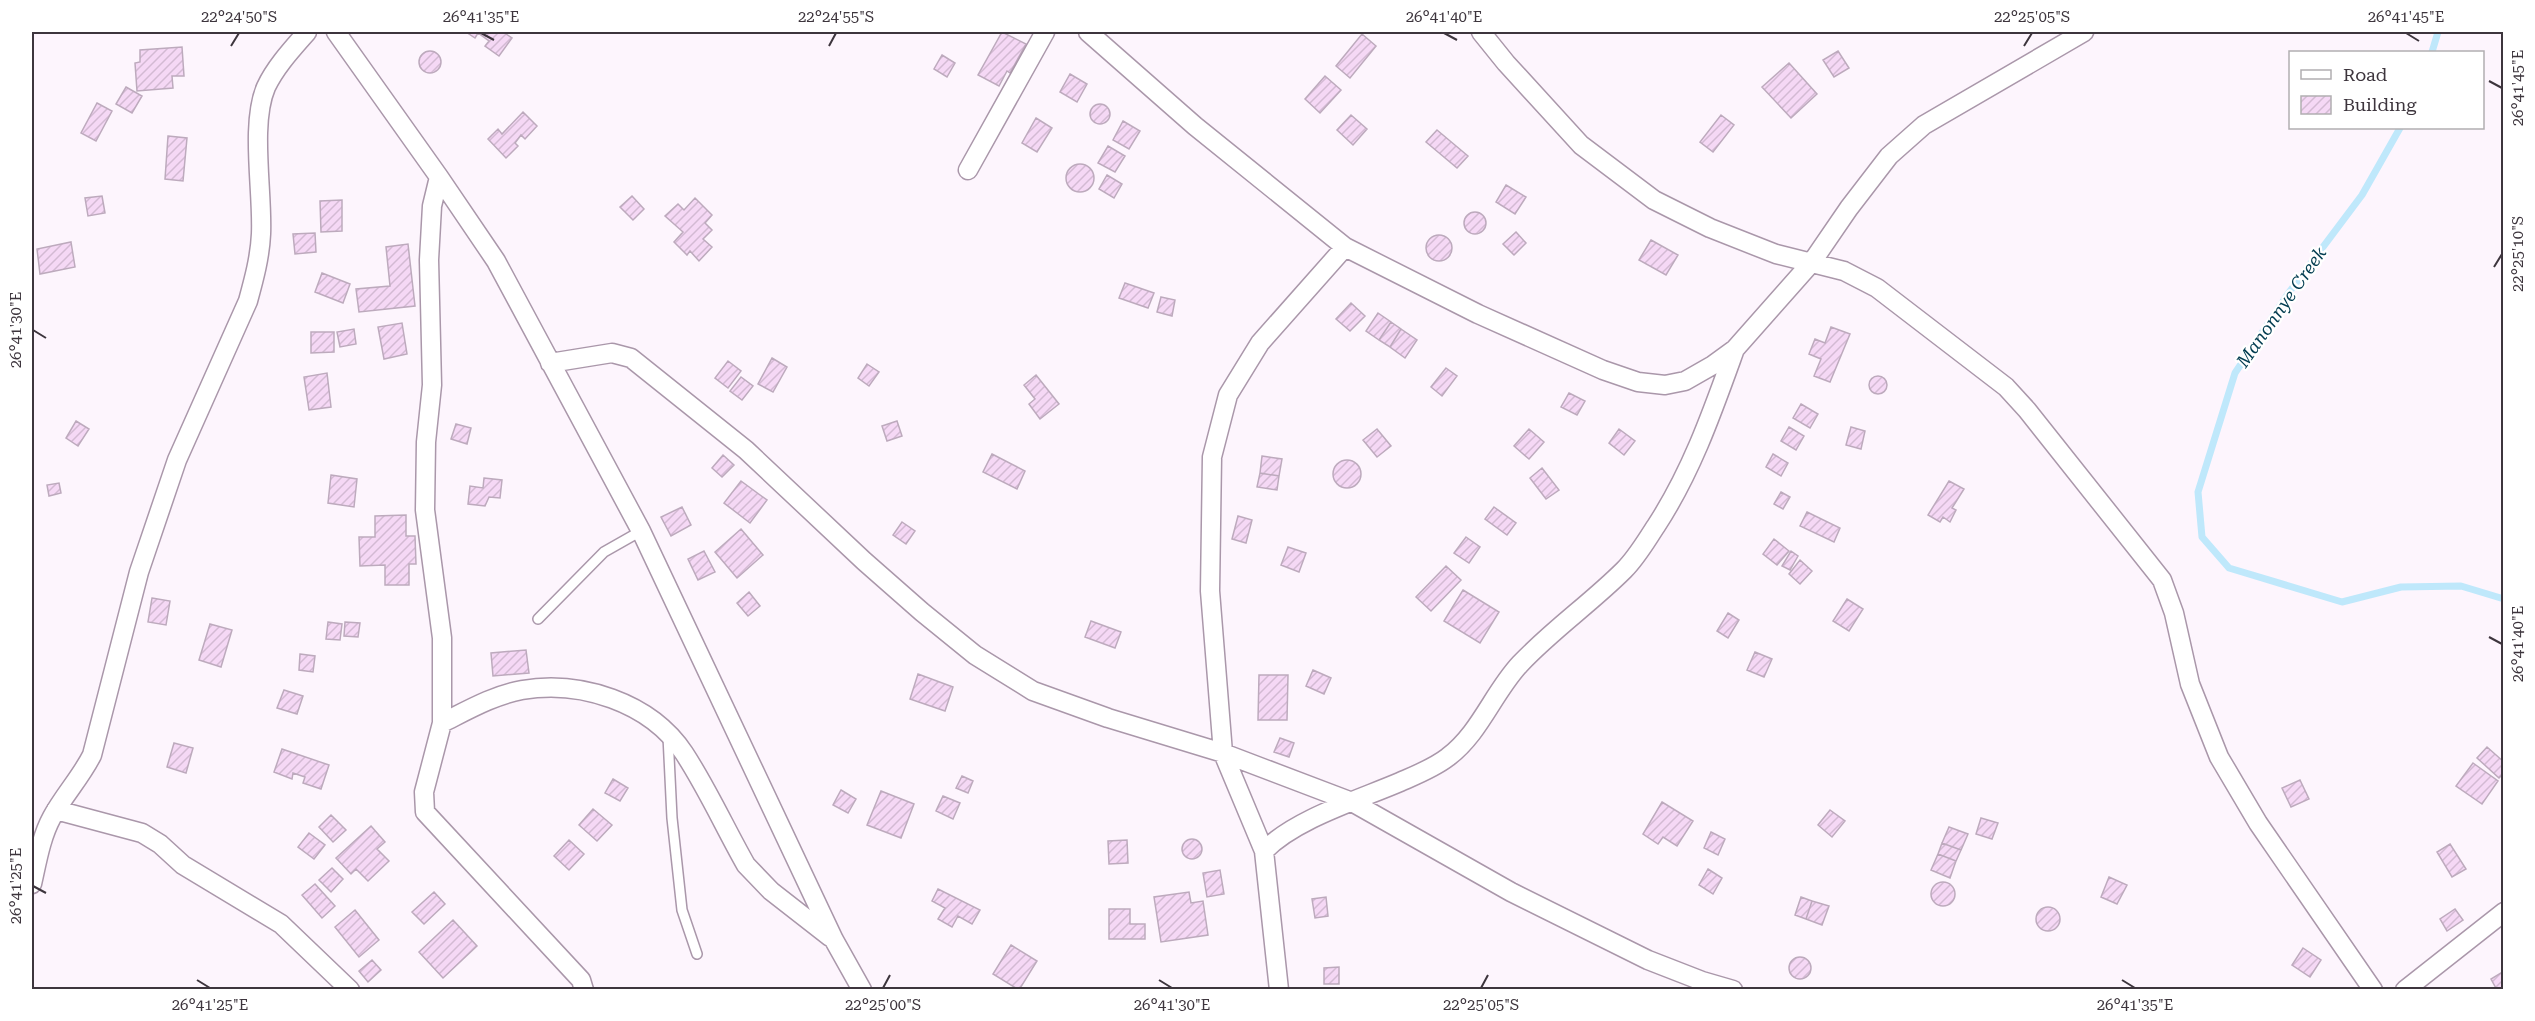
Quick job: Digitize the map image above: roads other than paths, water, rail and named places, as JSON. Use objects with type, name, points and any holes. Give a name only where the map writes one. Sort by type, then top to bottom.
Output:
[{"type":"street","points":[[32,884],[46,829],[56,810],[82,776],[92,755],[140,572],[177,460],[238,329],[248,301],[256,274],[261,234],[259,111],[267,87],[287,54],[307,32]]},
{"type":"street","points":[[336,32],[440,177],[496,261],[641,531],[834,940],[862,990]]},
{"type":"street","points":[[968,170],[1045,32]]},
{"type":"street","points":[[1088,32],[1195,126],[1345,247],[1478,314],[1603,370],[1638,382],[1665,385],[1685,381],[1736,349],[1812,262],[1849,208],[1889,156],[1924,125],[2084,32]]},
{"type":"street","points":[[1481,32],[1581,146],[1654,200],[1710,228],[1776,254],[1844,271],[1877,288],[2006,387],[2027,410],[2162,580],[2174,613],[2190,684],[2219,757],[2258,823],[2373,990]]},
{"type":"street","points":[[440,177],[432,206],[429,260],[432,385],[426,442],[425,510],[442,638],[442,723],[424,792],[425,812],[581,980],[584,990]]},
{"type":"street","points":[[1279,990],[1264,851],[1223,753],[1210,591],[1212,458],[1228,395],[1260,342],[1345,247]]},
{"type":"street","points":[[1264,851],[1284,833],[1425,771],[1448,757],[1471,734],[1504,683],[1519,665],[1624,570],[1639,553],[1690,468],[1736,349]]},
{"type":"street","points":[[550,363],[612,353],[632,358],[746,450],[864,561],[975,655],[1033,691],[1108,718],[1223,753],[1352,802],[1511,892],[1648,960],[1702,981],[1733,990]]},
{"type":"street","points":[[442,723],[495,697],[523,690],[562,689],[607,695],[625,703],[668,734],[683,752],[751,871],[771,891],[834,940]]},
{"type":"street","points":[[56,810],[142,833],[160,844],[183,865],[280,924],[350,990]]},
{"type":"street","points":[[2405,990],[2504,912]]},
{"type":"lane","points":[[538,619],[604,552],[641,531]]},
{"type":"lane","points":[[668,734],[672,818],[682,910],[697,954]]},
{"type":"waterway","name":"Manonnye Creek","points":[[2432,51],[2438,32]]},
{"type":"waterway","name":"Manonnye Creek","points":[[2399,129],[2362,195],[2290,291],[2235,373],[2198,492],[2202,537],[2229,568],[2342,602],[2401,587],[2461,586],[2504,599]]}]
